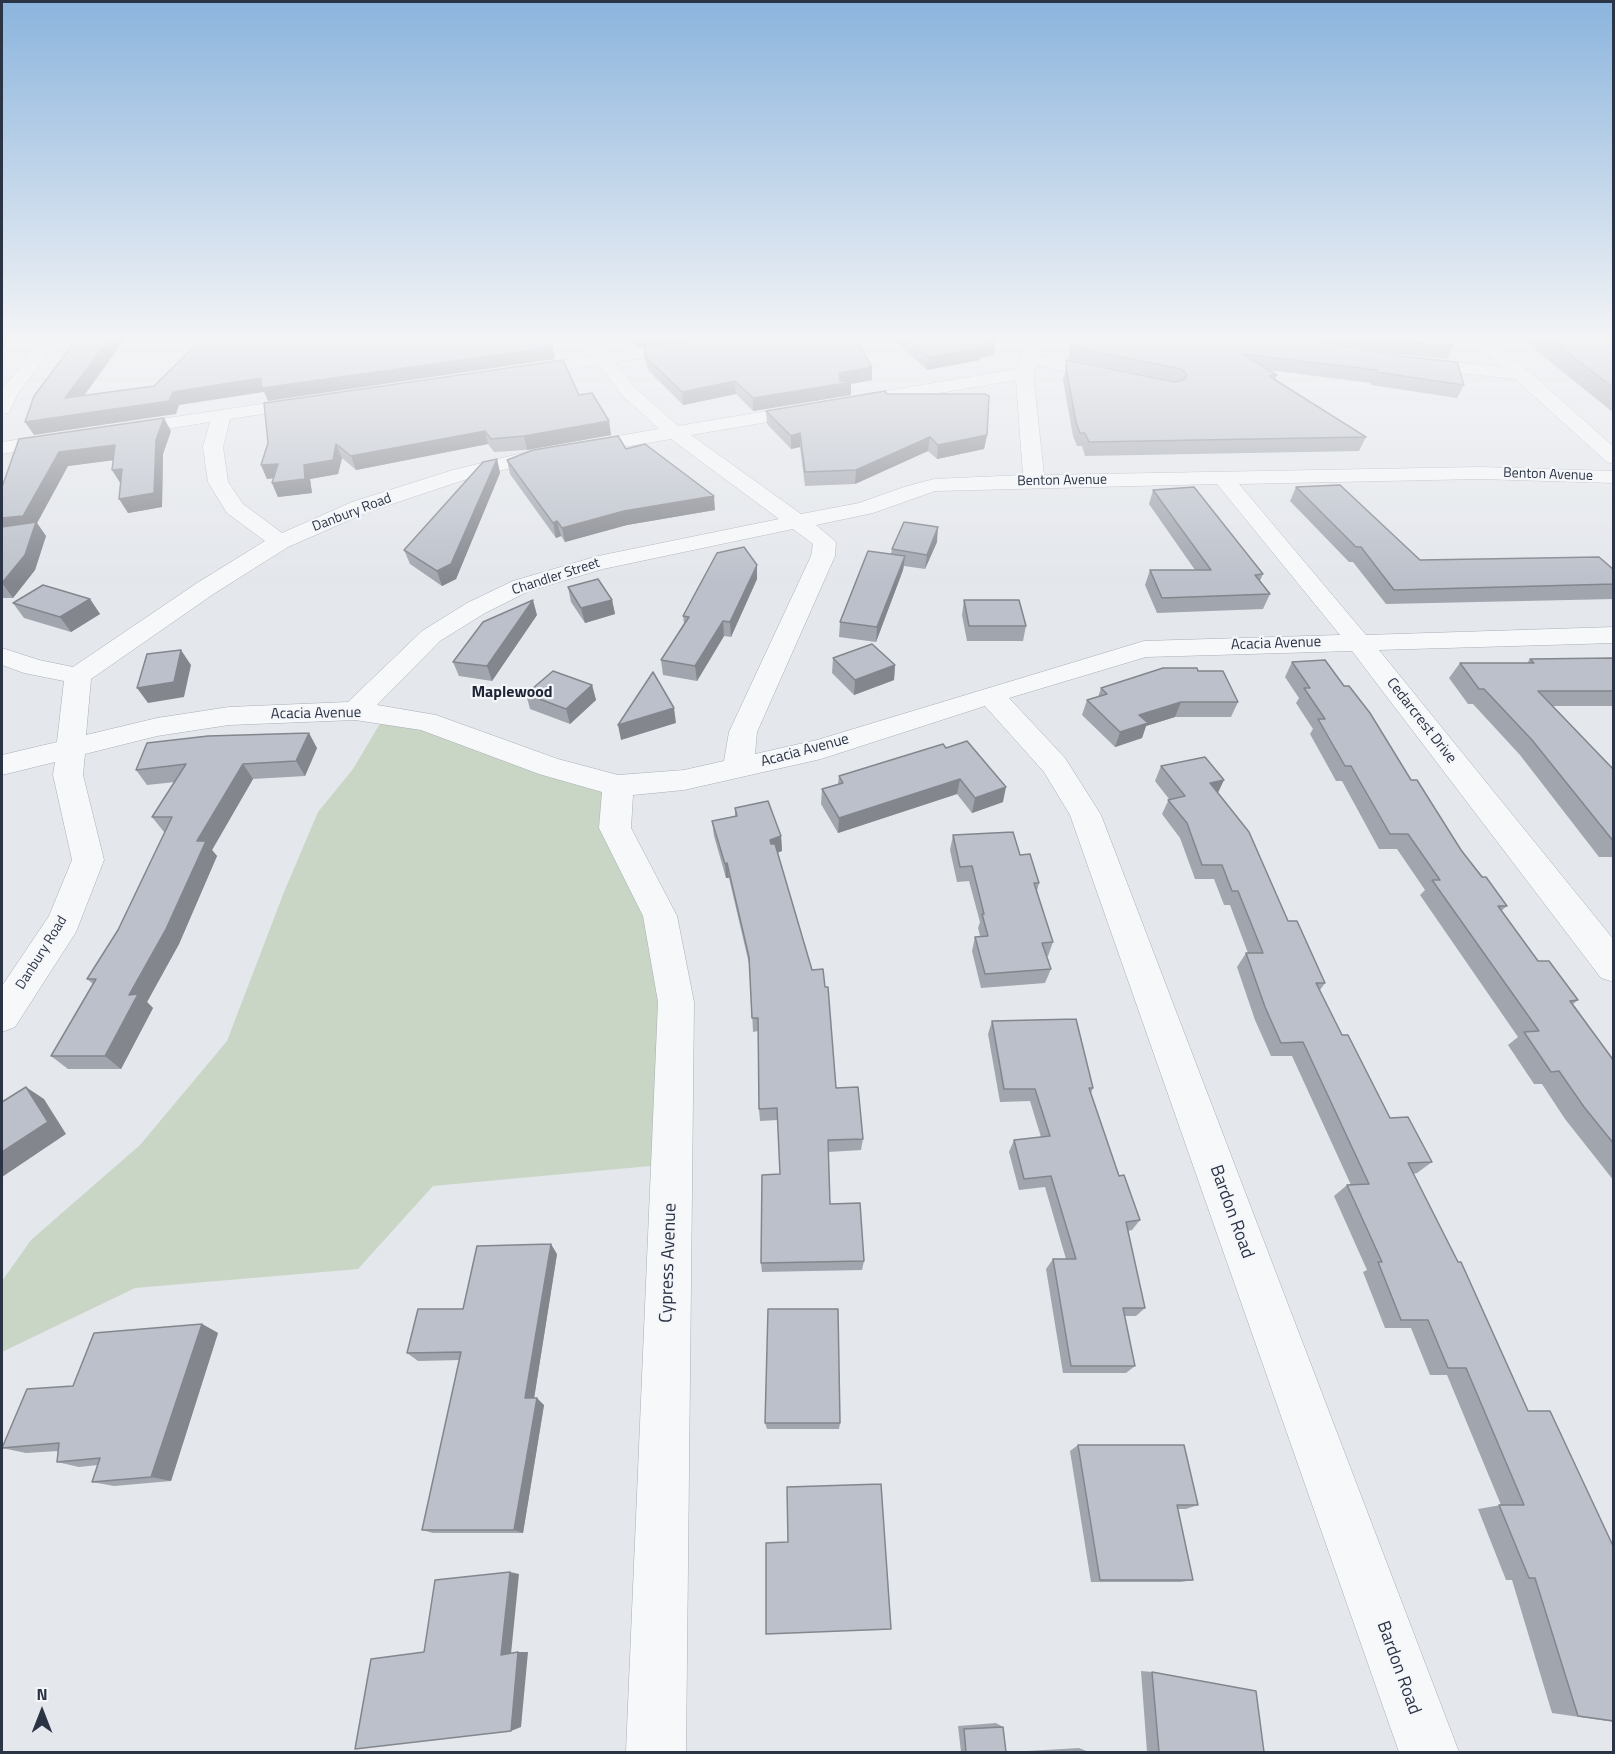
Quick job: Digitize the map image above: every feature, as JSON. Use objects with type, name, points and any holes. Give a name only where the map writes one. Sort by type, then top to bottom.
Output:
[{"type":"street","points":[[106,432],[182,421]]},
{"type":"street","points":[[220,421],[213,447],[218,482],[236,508],[280,542]]},
{"type":"street","points":[[662,421],[770,500],[795,523],[825,542],[823,556],[743,732],[738,768]]},
{"type":"street","name":"Danbury Road","points":[[2,1016],[64,922],[88,860],[68,775],[78,676],[206,588],[280,542],[360,507],[460,474],[535,456],[734,421]]},
{"type":"street","points":[[1030,421],[1034,482]]},
{"type":"street","points":[[1573,421],[1614,458]]},
{"type":"street","points":[[2,448],[83,436]]},
{"type":"street","name":"Benton Avenue","points":[[795,523],[865,508],[933,485],[1480,473],[1614,477]]},
{"type":"street","name":"Cedarcrest Drive","points":[[1223,478],[1359,642],[1614,967]]},
{"type":"street","name":"Chandler Street","points":[[355,711],[431,636],[476,608],[521,586],[598,563],[795,523]]},
{"type":"street","name":"Acacia Avenue","points":[[2,765],[158,727],[228,716],[355,711],[426,722],[549,767],[618,786],[684,780],[821,749],[1144,649],[1614,635]]},
{"type":"street","points":[[2,656],[33,667],[78,676]]},
{"type":"street","name":"Bardon Road","points":[[990,695],[1055,765],[1085,815],[1429,1752]]},
{"type":"street","name":"Cypress Avenue","points":[[618,786],[615,828],[660,916],[676,1002],[656,1752]]},
{"type":"green space","points":[[385,715],[618,786],[615,828],[660,916],[672,1164],[433,1186],[358,1269],[135,1288],[2,1352],[2,1281],[31,1240],[140,1145],[227,1041],[284,892],[318,812],[353,769]]},
{"type":"building","points":[[144,421],[163,421],[156,440],[154,493],[119,499],[122,469],[112,470],[115,445],[59,452],[23,516],[2,518],[2,487],[19,439]]},
{"type":"building","points":[[266,421],[609,421],[524,436],[491,439],[485,431],[351,456],[336,444],[333,460],[304,465],[305,479],[272,483],[278,464],[261,465],[268,443]]},
{"type":"building","points":[[776,421],[988,421],[987,435],[938,445],[930,437],[856,470],[805,472],[800,433],[791,436]]},
{"type":"building","points":[[1340,421],[1366,437],[1089,442],[1085,433],[1080,433],[1076,422]]},
{"type":"building","points":[[618,436],[626,449],[645,444],[714,496],[624,511],[562,528],[557,521],[553,523],[507,460],[533,450]]},
{"type":"building","points":[[497,459],[451,564],[437,571],[404,550],[483,462]]},
{"type":"building","points":[[1340,485],[1420,560],[1599,557],[1614,570],[1614,584],[1394,590],[1361,547],[1356,547],[1296,487]]},
{"type":"building","points":[[1194,487],[1263,574],[1255,575],[1270,594],[1162,598],[1150,570],[1211,570],[1153,490]]},
{"type":"building","points":[[36,522],[25,555],[2,583],[2,527]]},
{"type":"building","points":[[904,522],[938,527],[927,555],[892,549]]},
{"type":"building","points":[[744,547],[757,565],[730,622],[723,621],[695,666],[661,660],[689,617],[683,616],[717,553]]},
{"type":"building","points":[[868,551],[905,556],[877,627],[840,622]]},
{"type":"building","points":[[598,579],[612,600],[581,608],[568,587]]},
{"type":"building","points":[[43,585],[90,599],[60,617],[13,603]]},
{"type":"building","points":[[533,600],[487,666],[453,662],[483,622]]},
{"type":"building","points":[[964,600],[1019,600],[1026,626],[969,626]]},
{"type":"building","points":[[872,644],[895,665],[855,680],[833,658]]},
{"type":"building","points":[[181,650],[174,682],[137,688],[147,654]]},
{"type":"building","points":[[1614,658],[1614,691],[1538,691],[1614,770],[1614,842],[1532,740],[1484,689],[1479,689],[1460,663],[1534,663],[1530,659]]},
{"type":"building","points":[[1325,660],[1344,686],[1349,686],[1370,713],[1411,780],[1417,780],[1461,850],[1482,877],[1486,877],[1507,906],[1498,906],[1538,961],[1549,961],[1578,1000],[1570,1001],[1614,1061],[1614,1144],[1559,1071],[1551,1072],[1524,1032],[1539,1031],[1432,880],[1440,880],[1408,834],[1390,834],[1351,766],[1345,766],[1318,719],[1325,719],[1304,688],[1310,688],[1292,662]]},
{"type":"building","points":[[1163,668],[1223,671],[1238,702],[1181,702],[1139,715],[1148,723],[1120,732],[1087,700],[1107,694],[1101,688]]},
{"type":"building","points":[[553,671],[592,685],[566,709],[526,694]]},
{"type":"building","points":[[653,672],[674,708],[618,725]]},
{"type":"building","points":[[309,733],[296,761],[243,764],[197,841],[206,841],[166,929],[129,995],[138,994],[105,1056],[51,1056],[96,979],[87,979],[118,930],[172,817],[152,817],[186,764],[136,770],[147,743],[208,736]]},
{"type":"building","points":[[967,741],[1006,787],[975,798],[960,779],[839,818],[822,789],[843,783],[839,776],[943,744],[946,748]]},
{"type":"building","points":[[1205,757],[1224,780],[1210,783],[1249,832],[1288,921],[1297,921],[1325,983],[1316,983],[1342,1035],[1348,1035],[1390,1118],[1408,1117],[1432,1162],[1408,1163],[1458,1262],[1461,1262],[1528,1411],[1550,1411],[1614,1548],[1614,1721],[1578,1716],[1535,1578],[1529,1578],[1499,1505],[1524,1505],[1466,1368],[1448,1368],[1428,1320],[1401,1320],[1378,1262],[1382,1262],[1347,1185],[1369,1184],[1303,1042],[1281,1043],[1265,1007],[1246,953],[1263,953],[1238,891],[1232,891],[1222,865],[1202,865],[1187,823],[1168,800],[1185,796],[1161,766]]},
{"type":"building","points":[[768,801],[781,836],[770,840],[771,844],[775,844],[812,970],[823,969],[825,987],[828,987],[836,1088],[858,1087],[863,1139],[828,1140],[830,1204],[860,1203],[864,1261],[761,1263],[762,1175],[780,1174],[777,1108],[759,1109],[758,1018],[752,1018],[749,957],[727,863],[725,864],[712,821],[737,816],[735,808]]},
{"type":"building","points":[[1013,832],[1020,855],[1030,854],[1039,883],[1034,883],[1053,942],[1042,943],[1051,969],[985,974],[975,937],[988,936],[982,914],[984,914],[972,866],[960,867],[953,835]]},
{"type":"building","points":[[1076,1019],[1093,1088],[1089,1088],[1119,1176],[1124,1175],[1140,1220],[1126,1222],[1145,1308],[1123,1308],[1135,1366],[1071,1366],[1053,1259],[1076,1259],[1051,1176],[1024,1179],[1014,1140],[1050,1136],[1035,1089],[1004,1089],[992,1021]]},
{"type":"building","points":[[26,1087],[48,1122],[2,1152],[2,1102]]},
{"type":"building","points":[[551,1244],[525,1398],[537,1398],[514,1530],[422,1530],[461,1352],[407,1353],[418,1309],[463,1309],[477,1246]]},
{"type":"building","points":[[768,1309],[838,1309],[840,1423],[765,1423]]},
{"type":"building","points":[[202,1324],[151,1477],[92,1482],[100,1458],[57,1462],[59,1443],[2,1448],[27,1389],[73,1386],[94,1333]]},
{"type":"building","points":[[1078,1445],[1184,1445],[1198,1505],[1177,1505],[1193,1580],[1100,1580]]},
{"type":"building","points":[[881,1484],[891,1629],[766,1634],[766,1543],[788,1542],[787,1487]]},
{"type":"building","points":[[510,1572],[501,1655],[518,1652],[511,1731],[355,1749],[371,1659],[424,1652],[435,1580]]},
{"type":"building","points":[[1152,1672],[1256,1691],[1264,1752],[1159,1752]]},
{"type":"building","points":[[1003,1727],[1006,1752],[966,1752],[964,1729]]},
{"type":"district","name":"Maplewood","points":[[512,693]]}]
